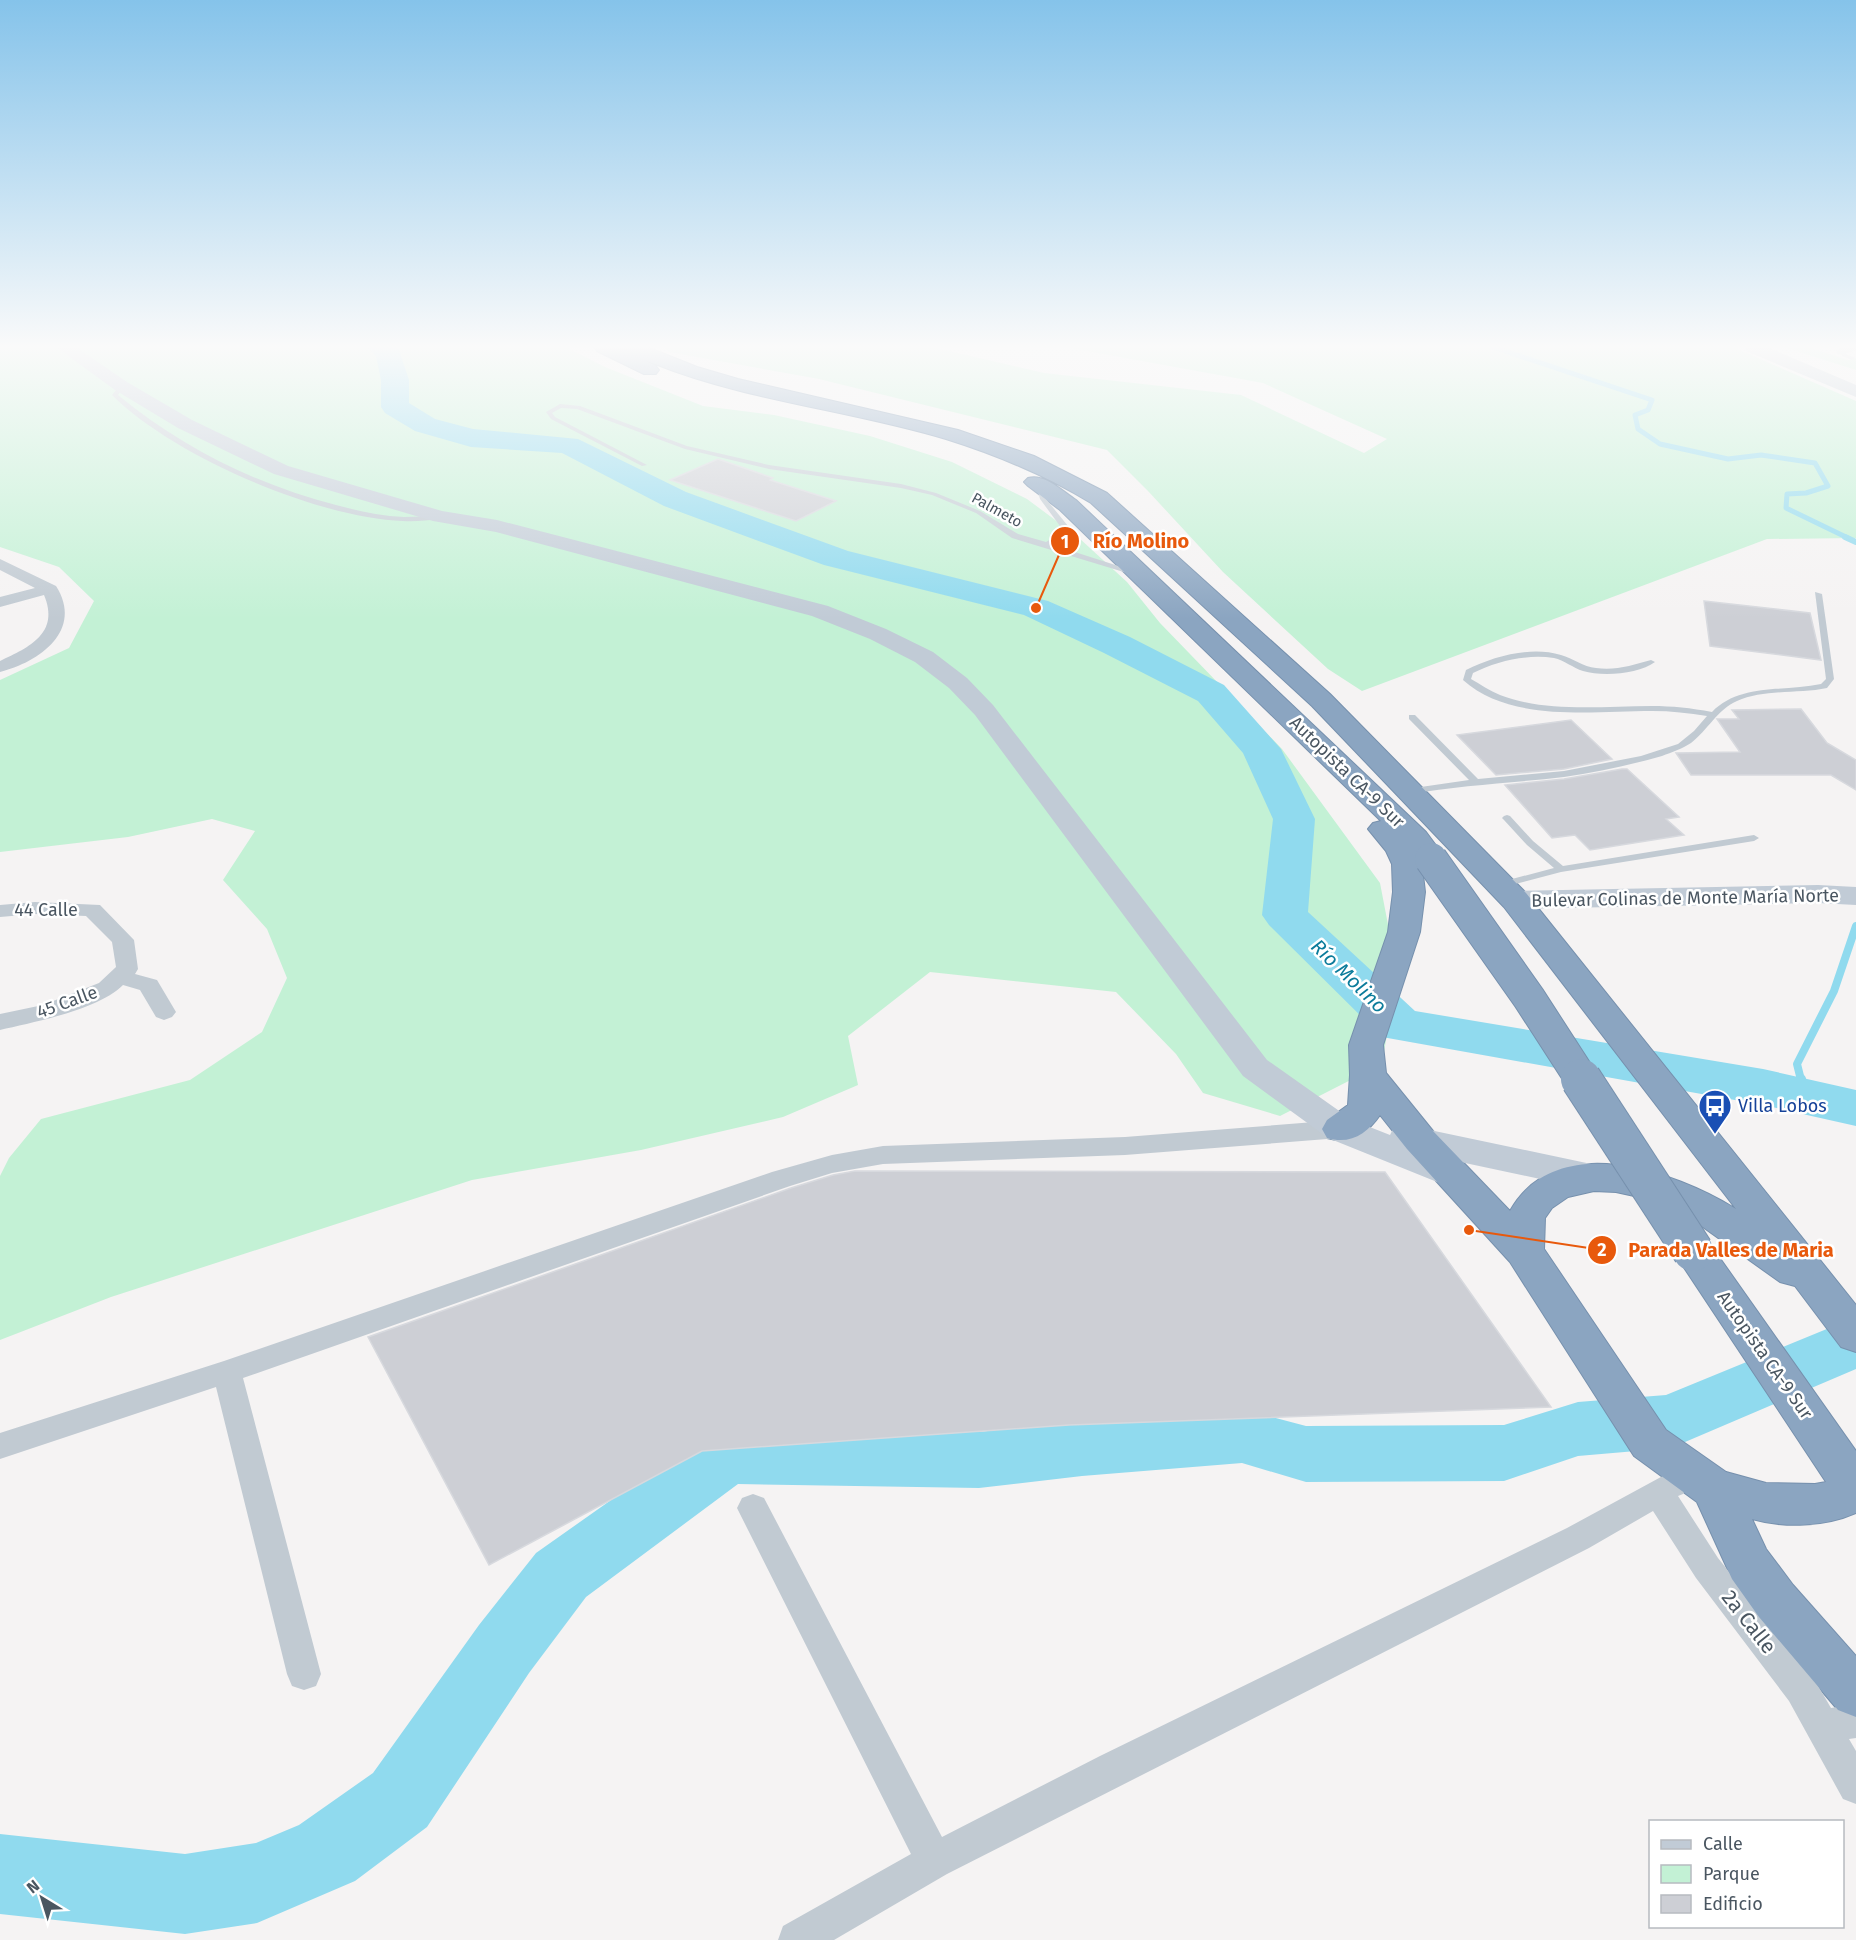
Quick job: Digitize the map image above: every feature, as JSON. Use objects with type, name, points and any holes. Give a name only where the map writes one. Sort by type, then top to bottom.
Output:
[{"type":"highway","name":"Autopista CA-9 Sur","points":[[908,438],[959,450],[1012,470],[1039,483],[1068,505],[1415,838],[1529,998],[1693,1251],[1856,1489]]},
{"type":"highway","name":"Autopista CA-9 Sur","points":[[960,438],[1034,462],[1066,477],[1099,498],[1321,700],[1507,892],[1856,1335]]},
{"type":"highway","points":[[1306,732],[1319,755],[1405,856],[1409,892],[1400,946],[1367,1060],[1366,1108],[1358,1118],[1340,1129]]},
{"type":"highway","points":[[1367,1060],[1420,1140],[1524,1251],[1650,1443],[1688,1484],[1776,1601],[1856,1693]]},
{"type":"highway","points":[[1524,1251],[1526,1218],[1535,1202],[1550,1189],[1571,1181],[1596,1178],[1636,1181],[1695,1203],[1820,1289]]},
{"type":"highway","points":[[1688,1484],[1766,1503],[1791,1505],[1837,1500],[1856,1489]]},
{"type":"main road","points":[[213,438],[281,470],[440,517],[497,526],[820,611],[878,634],[924,657],[958,683],[984,710],[1255,1068],[1340,1129],[1452,1175]]},
{"type":"main road","name":"Bulevar Colinas de Monte María Norte","points":[[1507,892],[1852,896]]},
{"type":"main road","points":[[1340,1129],[1420,1140],[1596,1178]]},
{"type":"street","points":[[0,564],[50,588],[59,615],[51,636],[20,658],[0,667]]},
{"type":"street","points":[[0,602],[50,588]]},
{"type":"street","name":"44 Calle","points":[[0,910],[35,908],[92,910],[123,940],[122,973]]},
{"type":"street","points":[[122,973],[149,985],[164,1012]]},
{"type":"street","name":"45 Calle","points":[[0,1022],[49,1011],[107,988],[122,973]]},
{"type":"street","points":[[0,1446],[228,1372],[780,1179],[832,1164],[883,1155],[1125,1146],[1340,1129]]},
{"type":"street","points":[[228,1372],[304,1674]]},
{"type":"street","points":[[797,1940],[934,1861],[1113,1769],[1688,1484]]},
{"type":"street","name":"2a Calle","points":[[1688,1484],[1707,1568],[1801,1689],[1841,1726],[1856,1786]]},
{"type":"street","points":[[753,1508],[934,1861]]},
{"type":"lane","name":"Palmeto","points":[[591,438],[644,465]]},
{"type":"lane","name":"Palmeto","points":[[659,438],[695,449],[769,467],[901,486],[934,494],[978,512],[1015,536],[1047,545],[1065,534],[1064,526],[1043,499],[1039,483]]},
{"type":"lane","points":[[1047,545],[1112,563],[1143,576]]},
{"type":"lane","points":[[1410,791],[1474,781],[1595,769],[1672,750],[1684,745],[1733,700],[1824,686],[1830,679],[1818,594]]},
{"type":"lane","points":[[1651,662],[1630,669],[1606,671],[1588,669],[1565,659],[1548,655],[1504,658],[1483,664],[1469,672],[1467,680],[1480,690],[1503,701],[1526,706],[1585,709],[1674,707],[1715,715]]},
{"type":"lane","points":[[1412,717],[1474,781]]},
{"type":"lane","points":[[1507,818],[1530,843],[1561,869]]},
{"type":"lane","points":[[1507,892],[1561,869],[1754,838]]},
{"type":"green space","points":[[0,438],[875,438],[952,462],[1027,499],[1078,537],[1127,582],[1160,623],[1282,749],[1380,883],[1396,981],[1382,1064],[1280,1116],[1203,1093],[1176,1054],[1116,992],[930,972],[848,1036],[858,1085],[783,1117],[641,1150],[472,1180],[111,1297],[0,1340],[0,1176],[9,1158],[41,1119],[190,1080],[262,1032],[287,978],[267,929],[223,880],[255,831],[212,819],[128,837],[0,852],[0,680],[69,648],[94,601],[59,567],[0,547]]},
{"type":"green space","points":[[1056,438],[1331,438],[1364,453],[1387,439],[1384,438],[1856,438],[1856,538],[1767,539],[1362,691],[1328,669],[1223,572],[1107,450]]},
{"type":"building","points":[[718,459],[773,478],[770,480],[836,501],[796,521],[670,480]]},
{"type":"building","points":[[1704,601],[1810,613],[1821,660],[1710,646]]},
{"type":"building","points":[[1801,709],[1827,743],[1856,760],[1856,790],[1831,775],[1691,775],[1676,753],[1740,752],[1717,719],[1739,719],[1732,710]]},
{"type":"building","points":[[1571,720],[1612,759],[1564,769],[1496,775],[1457,735]]},
{"type":"building","points":[[1627,769],[1679,817],[1666,819],[1684,835],[1590,850],[1575,835],[1552,838],[1505,785],[1564,779]]},
{"type":"building","points":[[855,1171],[1385,1172],[1551,1407],[1069,1425],[702,1451],[489,1565],[368,1337],[791,1188]]},
{"type":"waterway","name":"Río Molino","points":[[469,438],[568,445],[675,499],[836,558],[1036,608],[1117,645],[1211,693],[1261,749],[1294,819],[1285,915],[1400,1025],[1763,1087],[1856,1108]]},
{"type":"waterway","points":[[1651,438],[1660,444],[1728,459],[1761,455],[1815,463],[1828,486],[1806,493],[1787,494],[1786,508],[1848,538]]},
{"type":"waterway","points":[[1845,537],[1856,542]]},
{"type":"waterway","points":[[1801,1080],[1797,1064],[1834,991],[1856,926]]},
{"type":"waterway","points":[[1801,1079],[1806,1097]]},
{"type":"waterway","points":[[0,1874],[185,1894],[257,1883],[327,1853],[400,1800],[504,1649],[561,1575],[712,1465],[737,1456],[979,1460],[1082,1448],[1242,1436],[1306,1454],[1504,1453],[1578,1429],[1671,1421],[1856,1342]]},
{"type":"place","name":"Río Molino","points":[[1036,608]]},
{"type":"place","name":"Villa Lobos","points":[[1715,1135]]},
{"type":"place","name":"Parada Valles de Maria","points":[[1469,1230]]}]
